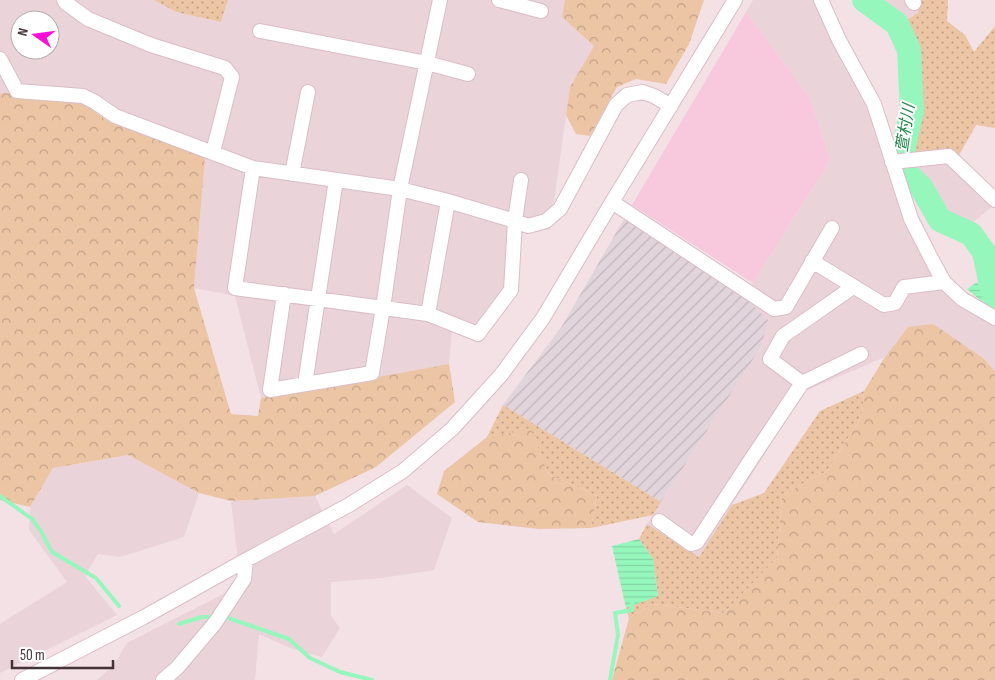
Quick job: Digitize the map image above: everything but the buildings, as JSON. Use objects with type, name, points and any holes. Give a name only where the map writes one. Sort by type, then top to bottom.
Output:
[{"type":"street","points":[[64,0],[88,19],[151,45],[225,68],[232,77],[213,152]]},
{"type":"street","points":[[284,294],[270,390],[372,373],[400,189],[440,0]]},
{"type":"street","points":[[499,0],[541,12]]},
{"type":"street","points":[[22,680],[349,505],[403,470],[452,429],[501,376],[543,318],[735,0]]},
{"type":"street","points":[[821,0],[839,40],[874,104],[911,219],[944,282],[962,299],[995,318]]},
{"type":"street","points":[[260,30],[427,63],[468,74]]},
{"type":"street","points":[[0,59],[17,90],[83,96],[115,116],[253,168],[400,189],[448,201],[528,226],[546,221],[560,209],[616,105],[627,96],[643,92],[671,106]]},
{"type":"street","points":[[292,174],[308,92]]},
{"type":"street","points":[[892,162],[949,156],[995,200]]},
{"type":"street","points":[[253,168],[235,288],[428,314],[478,334],[511,290],[515,221],[521,180]]},
{"type":"street","points":[[305,384],[336,180]]},
{"type":"street","points":[[428,314],[448,201]]},
{"type":"street","points":[[612,202],[774,309],[786,307],[832,228]]},
{"type":"street","points":[[812,261],[884,305],[895,303],[904,287],[944,282]]},
{"type":"street","points":[[802,383],[770,359],[783,336],[853,286]]},
{"type":"street","points":[[659,521],[691,544],[698,542],[802,383],[861,354]]},
{"type":"street","points":[[162,680],[177,668],[215,623],[244,579],[246,560]]},
{"type":"shaded area","points":[[0,0],[154,0],[176,12],[221,22],[228,0],[565,0],[562,17],[594,46],[570,87],[550,230],[519,229],[518,290],[482,340],[452,329],[449,364],[261,398],[235,296],[194,288],[205,158],[106,120],[80,101],[0,94]]},
{"type":"shaded area","points":[[753,0],[814,0],[868,110],[901,211],[940,290],[995,323],[995,371],[983,358],[908,327],[885,357],[805,391],[699,557],[647,524],[761,347],[744,297],[830,160],[810,98],[746,12]]},
{"type":"shaded area","points":[[869,0],[921,0],[913,46],[901,24]]},
{"type":"shaded area","points":[[746,12],[810,98],[830,160],[753,283],[632,205]]},
{"type":"shaded area","points":[[951,153],[993,191],[995,189],[995,204],[969,226],[945,219],[907,157]]},
{"type":"shaded area","points":[[624,219],[744,297],[768,320],[761,347],[661,502],[503,405],[562,326]]},
{"type":"shaded area","points":[[977,282],[986,298],[982,302],[967,289]]},
{"type":"shaded area","points":[[128,455],[199,493],[184,537],[120,557],[98,554],[85,576],[117,615],[0,673],[0,624],[67,582],[29,530],[30,507],[53,468]]},
{"type":"shaded area","points":[[407,485],[452,518],[434,570],[382,578],[331,582],[331,616],[340,628],[322,657],[290,648],[259,634],[255,680],[97,680],[113,666],[127,643],[241,585],[231,501],[315,496],[334,534]]},
{"type":"shaded area","points":[[639,539],[653,559],[658,596],[626,608],[612,546]]},
{"type":"green space","points":[[154,0],[228,0],[221,22],[176,12]]},
{"type":"green space","points":[[565,0],[704,0],[689,44],[666,84],[636,79],[617,87],[590,136],[576,134],[566,115],[570,87],[594,46],[562,17]]},
{"type":"green space","points":[[921,0],[948,0],[947,21],[965,35],[974,52],[995,26],[995,128],[976,125],[958,157],[907,156],[918,99],[913,46],[901,24],[918,13]]},
{"type":"green space","points":[[0,94],[80,101],[106,120],[205,158],[194,288],[231,414],[258,416],[261,398],[449,364],[455,402],[376,467],[315,496],[231,501],[199,493],[128,455],[53,468],[30,507],[0,500]]},
{"type":"green space","points":[[933,324],[983,358],[995,371],[995,680],[612,680],[629,618],[653,604],[724,613],[777,558],[782,495],[827,471],[862,416],[864,391],[885,357],[908,327]]},
{"type":"green space","points":[[864,391],[862,416],[827,471],[782,495],[777,558],[724,613],[653,604],[629,618],[626,608],[658,595],[653,559],[639,539],[647,524],[699,557],[732,505],[764,493],[820,411]]},
{"type":"green space","points":[[503,405],[661,502],[653,515],[591,528],[597,496],[548,474],[531,430],[487,437]]},
{"type":"green space","points":[[531,429],[548,474],[597,496],[591,528],[539,529],[478,522],[437,494],[444,471],[487,437]]},
{"type":"waterway","name":"萱村川","points":[[864,0],[897,24],[909,50],[912,111],[901,159],[906,173],[921,187],[940,220],[971,234],[984,252],[995,297]]},
{"type":"waterway","points":[[0,496],[32,519],[52,552],[96,578],[119,606]]},
{"type":"waterway","points":[[610,680],[618,635],[615,613],[632,610],[632,601]]},
{"type":"waterway","points":[[179,624],[202,617],[215,617]]},
{"type":"waterway","points":[[222,617],[289,639],[310,658],[340,672],[372,680]]}]
